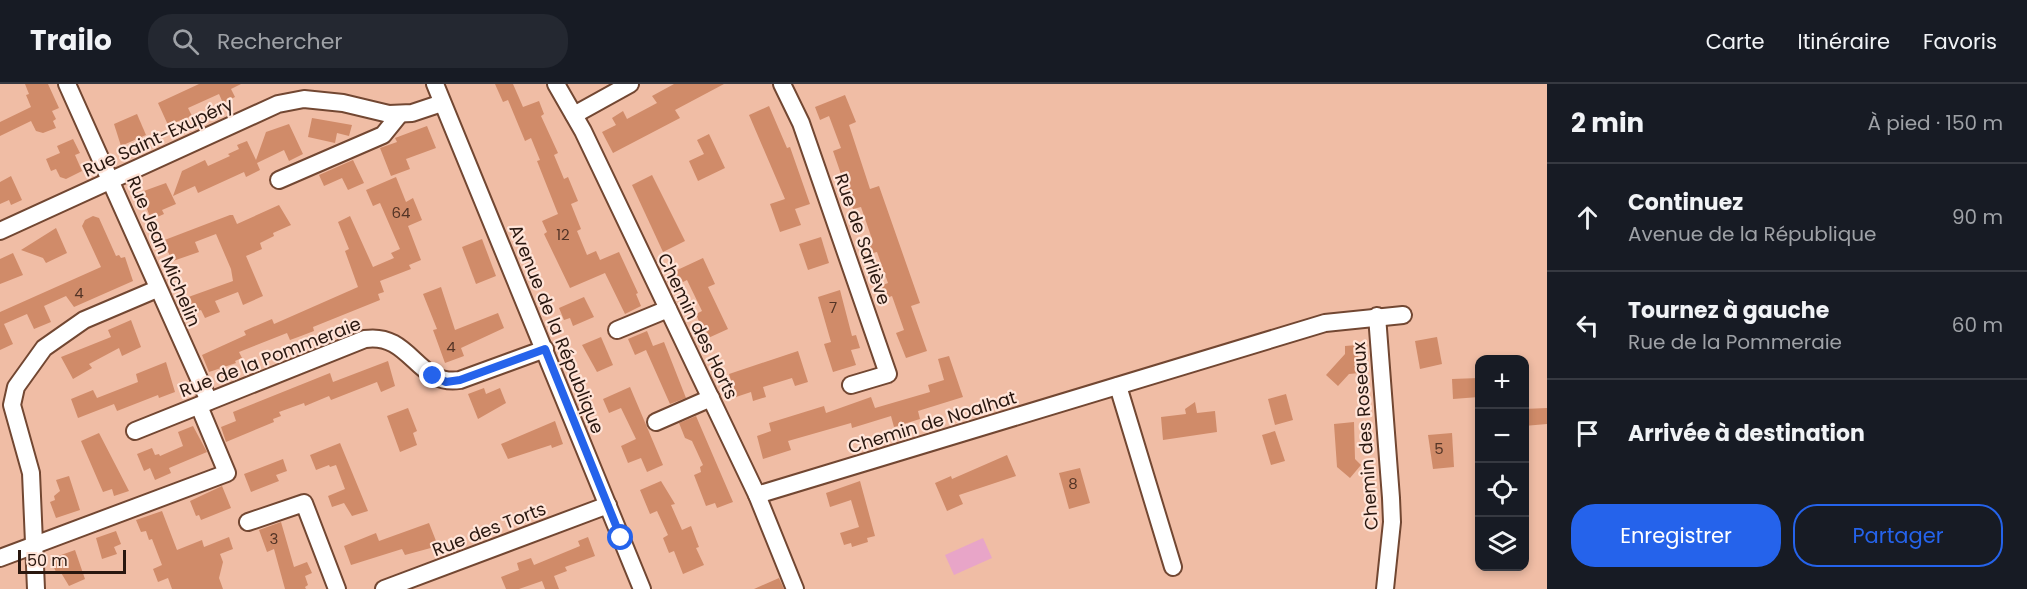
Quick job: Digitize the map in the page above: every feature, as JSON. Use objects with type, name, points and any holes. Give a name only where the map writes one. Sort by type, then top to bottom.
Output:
[{"type":"street","name":"Rue Jean Michelin","points":[[35,546],[227,473],[204,404],[157,289],[112,180],[67,84]]},
{"type":"street","name":"Avenue de la République","points":[[435,84],[642,589]]},
{"type":"street","name":"Chemin des Horts","points":[[556,84],[574,115],[757,495],[795,589]]},
{"type":"street","points":[[574,115],[630,84]]},
{"type":"street","name":"Rue de Sarliève","points":[[782,84],[801,123],[888,374],[851,386]]},
{"type":"street","name":"Rue Saint-Exupéry","points":[[0,231],[278,104],[304,99],[412,114],[442,102]]},
{"type":"street","points":[[279,180],[383,135],[400,114]]},
{"type":"street","points":[[36,589],[31,473],[12,405],[16,387],[44,348],[84,320],[157,289]]},
{"type":"street","points":[[617,330],[668,309]]},
{"type":"street","name":"Chemin de Noalhat","points":[[757,495],[1325,323],[1403,315]]},
{"type":"street","name":"Chemin des Roseaux","points":[[1377,316],[1392,506],[1385,589]]},
{"type":"street","name":"Rue de la Pommeraie","points":[[135,431],[365,339],[379,337],[392,341],[433,376],[446,382],[460,380],[545,349]]},
{"type":"street","points":[[1118,386],[1173,567]]},
{"type":"street","points":[[656,423],[711,398]]},
{"type":"street","points":[[248,522],[304,503],[337,589]]},
{"type":"street","name":"Rue des Torts","points":[[384,589],[608,505]]},
{"type":"street","points":[[0,558],[35,546]]},
{"type":"shaded area","points":[[983,538],[992,558],[954,575],[945,555]]},
{"type":"building","points":[[25,84],[48,84],[59,108],[52,111],[56,119],[53,121],[56,128],[43,133],[36,131],[31,121],[0,136],[0,122],[31,107],[26,95],[29,94]]},
{"type":"building","points":[[199,84],[241,84],[231,89],[235,97],[223,103],[219,94],[188,108],[192,116],[168,125],[158,103]]},
{"type":"building","points":[[495,84],[513,84],[523,107],[539,101],[544,114],[541,116],[558,153],[554,155],[564,179],[568,177],[578,201],[571,204],[581,229],[577,231],[587,255],[596,251],[600,260],[619,252],[638,293],[636,294],[641,306],[625,314],[605,273],[570,288],[544,234],[547,232],[542,221],[558,214],[537,161],[540,160],[531,138],[525,141],[508,100],[503,102]]},
{"type":"building","points":[[674,84],[724,84],[675,110],[680,118],[613,153],[602,132],[616,125],[612,118],[623,111],[627,119],[657,103],[652,96]]},
{"type":"building","points":[[845,95],[856,122],[849,125],[870,189],[879,186],[920,303],[911,306],[927,351],[906,358],[896,333],[904,330],[892,296],[884,299],[880,286],[888,283],[877,252],[869,254],[864,241],[872,239],[861,207],[853,209],[833,151],[841,148],[829,116],[820,120],[815,107]]},
{"type":"building","points":[[769,106],[787,148],[790,147],[810,204],[795,209],[801,225],[780,232],[770,204],[785,199],[749,115]]},
{"type":"building","points":[[137,114],[146,135],[121,146],[114,124]]},
{"type":"building","points":[[312,118],[352,125],[349,136],[337,133],[335,143],[308,137]]},
{"type":"building","points":[[289,124],[303,154],[289,161],[284,150],[257,163],[260,170],[246,177],[244,172],[198,193],[195,186],[173,196],[182,171],[205,160],[208,166],[230,156],[228,154],[239,149],[237,145],[247,141],[256,160],[266,132]]},
{"type":"building","points":[[427,126],[436,148],[406,159],[410,169],[391,176],[380,148],[397,142],[395,138]]},
{"type":"building","points":[[709,134],[725,168],[698,181],[689,161],[704,154],[697,140]]},
{"type":"building","points":[[73,139],[80,153],[75,155],[82,171],[66,179],[60,177],[56,169],[51,171],[46,159],[60,153],[57,146]]},
{"type":"building","points":[[353,160],[364,183],[348,190],[342,178],[324,186],[319,175]]},
{"type":"building","points":[[652,175],[685,241],[663,252],[632,185]]},
{"type":"building","points":[[11,176],[22,200],[11,205],[9,200],[0,204],[0,182]]},
{"type":"building","points":[[396,177],[406,202],[413,198],[422,220],[408,226],[421,260],[409,265],[411,269],[380,281],[384,292],[378,294],[380,300],[313,327],[314,331],[301,336],[290,340],[287,333],[239,352],[242,358],[235,361],[236,363],[209,372],[202,355],[246,335],[244,331],[272,319],[274,324],[358,287],[345,251],[349,249],[338,222],[350,216],[373,267],[394,258],[391,253],[400,249],[380,203],[373,206],[366,190]]},
{"type":"building","points":[[166,183],[176,204],[162,210],[164,214],[151,220],[141,192]]},
{"type":"building","points":[[279,205],[291,225],[273,233],[274,236],[260,243],[262,249],[246,256],[263,296],[243,305],[238,292],[215,301],[220,312],[205,318],[201,310],[192,313],[190,309],[184,311],[180,300],[233,281],[231,269],[216,234],[195,242],[199,252],[173,261],[162,241],[230,215],[233,215],[237,224]]},
{"type":"building","points":[[93,216],[99,218],[116,256],[125,257],[133,281],[74,307],[66,296],[44,306],[51,322],[34,329],[27,314],[4,324],[13,344],[0,350],[0,312],[101,267],[82,226],[85,220]]},
{"type":"building","points":[[56,228],[67,253],[46,263],[43,258],[21,250]]},
{"type":"building","points":[[821,237],[829,263],[808,270],[799,244]]},
{"type":"building","points":[[482,239],[496,276],[476,284],[462,247]]},
{"type":"building","points":[[13,253],[23,275],[0,284],[0,259]]},
{"type":"building","points":[[703,258],[715,284],[708,287],[728,329],[706,339],[696,314],[702,311],[687,280],[679,284],[673,272]]},
{"type":"building","points":[[441,287],[455,330],[498,313],[504,328],[461,348],[464,356],[445,363],[433,330],[437,329],[423,294]]},
{"type":"building","points":[[840,290],[852,336],[856,335],[860,348],[851,350],[856,365],[833,372],[824,344],[831,342],[818,297]]},
{"type":"building","points":[[584,297],[594,317],[573,326],[570,318],[564,320],[559,308]]},
{"type":"building","points":[[131,320],[141,347],[122,356],[119,348],[89,364],[92,368],[73,379],[61,357],[111,337],[108,330]]},
{"type":"building","points":[[647,331],[653,346],[664,342],[686,398],[670,404],[646,350],[635,355],[628,339]]},
{"type":"building","points":[[601,337],[613,365],[597,372],[582,345]]},
{"type":"building","points":[[1437,337],[1442,364],[1420,369],[1415,341]]},
{"type":"building","points":[[1357,345],[1360,373],[1349,374],[1338,386],[1326,375],[1345,354],[1345,346]]},
{"type":"building","points":[[798,351],[808,382],[795,386],[792,378],[763,387],[766,397],[753,401],[751,392],[736,397],[729,374]]},
{"type":"building","points":[[949,356],[963,397],[918,411],[920,419],[894,427],[891,416],[852,428],[851,423],[788,441],[791,450],[763,459],[757,436],[771,431],[769,423],[824,406],[826,413],[871,397],[875,408],[930,392],[928,385],[944,380],[938,359]]},
{"type":"building","points":[[388,361],[395,386],[381,392],[377,382],[331,400],[329,396],[305,406],[304,403],[279,412],[281,416],[273,419],[274,422],[226,442],[221,427],[236,421],[233,412],[330,373],[333,382]]},
{"type":"building","points":[[166,362],[175,392],[159,398],[158,395],[117,411],[114,404],[78,418],[71,399],[93,390],[97,398],[138,382],[136,374]]},
{"type":"building","points":[[1475,378],[1475,397],[1453,399],[1452,379]]},
{"type":"building","points":[[630,387],[663,465],[647,472],[641,458],[628,463],[621,446],[636,439],[621,408],[609,413],[603,399]]},
{"type":"building","points":[[484,388],[486,394],[500,388],[506,403],[478,419],[468,394]]},
{"type":"building","points":[[1286,394],[1293,420],[1275,425],[1268,399]]},
{"type":"building","points":[[1195,402],[1197,413],[1215,411],[1217,432],[1163,440],[1161,417],[1186,414],[1185,409]]},
{"type":"building","points":[[408,408],[417,431],[413,433],[417,445],[400,452],[387,416]]},
{"type":"building","points":[[1547,408],[1547,424],[1529,426],[1529,409]]},
{"type":"building","points":[[696,416],[733,502],[717,508],[715,503],[706,506],[694,475],[701,472],[700,467],[703,465],[692,441],[685,438],[679,423]]},
{"type":"building","points":[[555,421],[563,444],[552,448],[551,445],[508,459],[501,444]]},
{"type":"building","points":[[1354,422],[1355,459],[1361,465],[1350,478],[1337,467],[1334,424]]},
{"type":"building","points":[[193,426],[207,452],[169,468],[171,473],[155,480],[150,468],[144,471],[137,454],[152,448],[155,455],[160,456],[183,446],[178,432]]},
{"type":"building","points":[[1275,431],[1285,461],[1271,465],[1262,435]]},
{"type":"building","points":[[99,433],[129,491],[114,496],[112,489],[103,492],[81,441]]},
{"type":"building","points":[[1452,433],[1454,467],[1433,469],[1428,435]]},
{"type":"building","points":[[340,443],[368,511],[352,516],[344,503],[332,507],[328,496],[345,489],[336,465],[316,470],[310,455]]},
{"type":"building","points":[[1007,455],[1016,476],[959,495],[963,504],[947,511],[935,483],[951,476],[952,479]]},
{"type":"building","points":[[283,459],[287,471],[276,475],[279,481],[251,492],[244,474]]},
{"type":"building","points":[[1080,468],[1090,503],[1069,509],[1059,473]]},
{"type":"building","points":[[69,476],[80,510],[56,518],[50,502],[55,500],[54,496],[60,491],[56,480]]},
{"type":"building","points":[[661,481],[675,504],[671,505],[682,530],[691,526],[699,547],[696,548],[704,565],[683,574],[674,551],[669,553],[663,538],[668,535],[657,511],[650,514],[640,490]]},
{"type":"building","points":[[860,481],[875,536],[867,538],[868,542],[852,547],[851,543],[844,545],[840,533],[859,527],[851,500],[830,507],[826,493]]},
{"type":"building","points":[[222,486],[231,508],[201,520],[199,515],[196,516],[190,501]]},
{"type":"building","points":[[162,511],[177,550],[202,540],[204,547],[229,537],[233,549],[220,554],[223,562],[219,578],[223,589],[172,589],[168,578],[158,582],[153,569],[162,565],[152,539],[149,540],[146,531],[141,532],[136,520]]},
{"type":"building","points":[[281,522],[294,567],[307,562],[312,573],[305,576],[308,585],[306,589],[285,589],[274,549],[267,552],[259,530]]},
{"type":"building","points":[[429,523],[438,546],[405,555],[402,549],[351,565],[344,546],[376,533],[379,541]]},
{"type":"building","points":[[116,531],[121,544],[114,547],[117,554],[102,559],[96,538]]},
{"type":"building","points":[[588,537],[595,556],[565,567],[567,571],[554,576],[559,589],[545,589],[542,581],[519,589],[506,589],[501,577],[519,570],[517,563],[531,558],[534,565],[580,546],[578,541]]},
{"type":"building","points":[[75,550],[85,579],[69,586],[60,571],[56,572],[50,559]]},
{"type":"building","points":[[779,578],[784,589],[754,589]]},
{"type":"route","points":[[433,376],[446,382],[460,380],[545,349],[621,538]]}]
